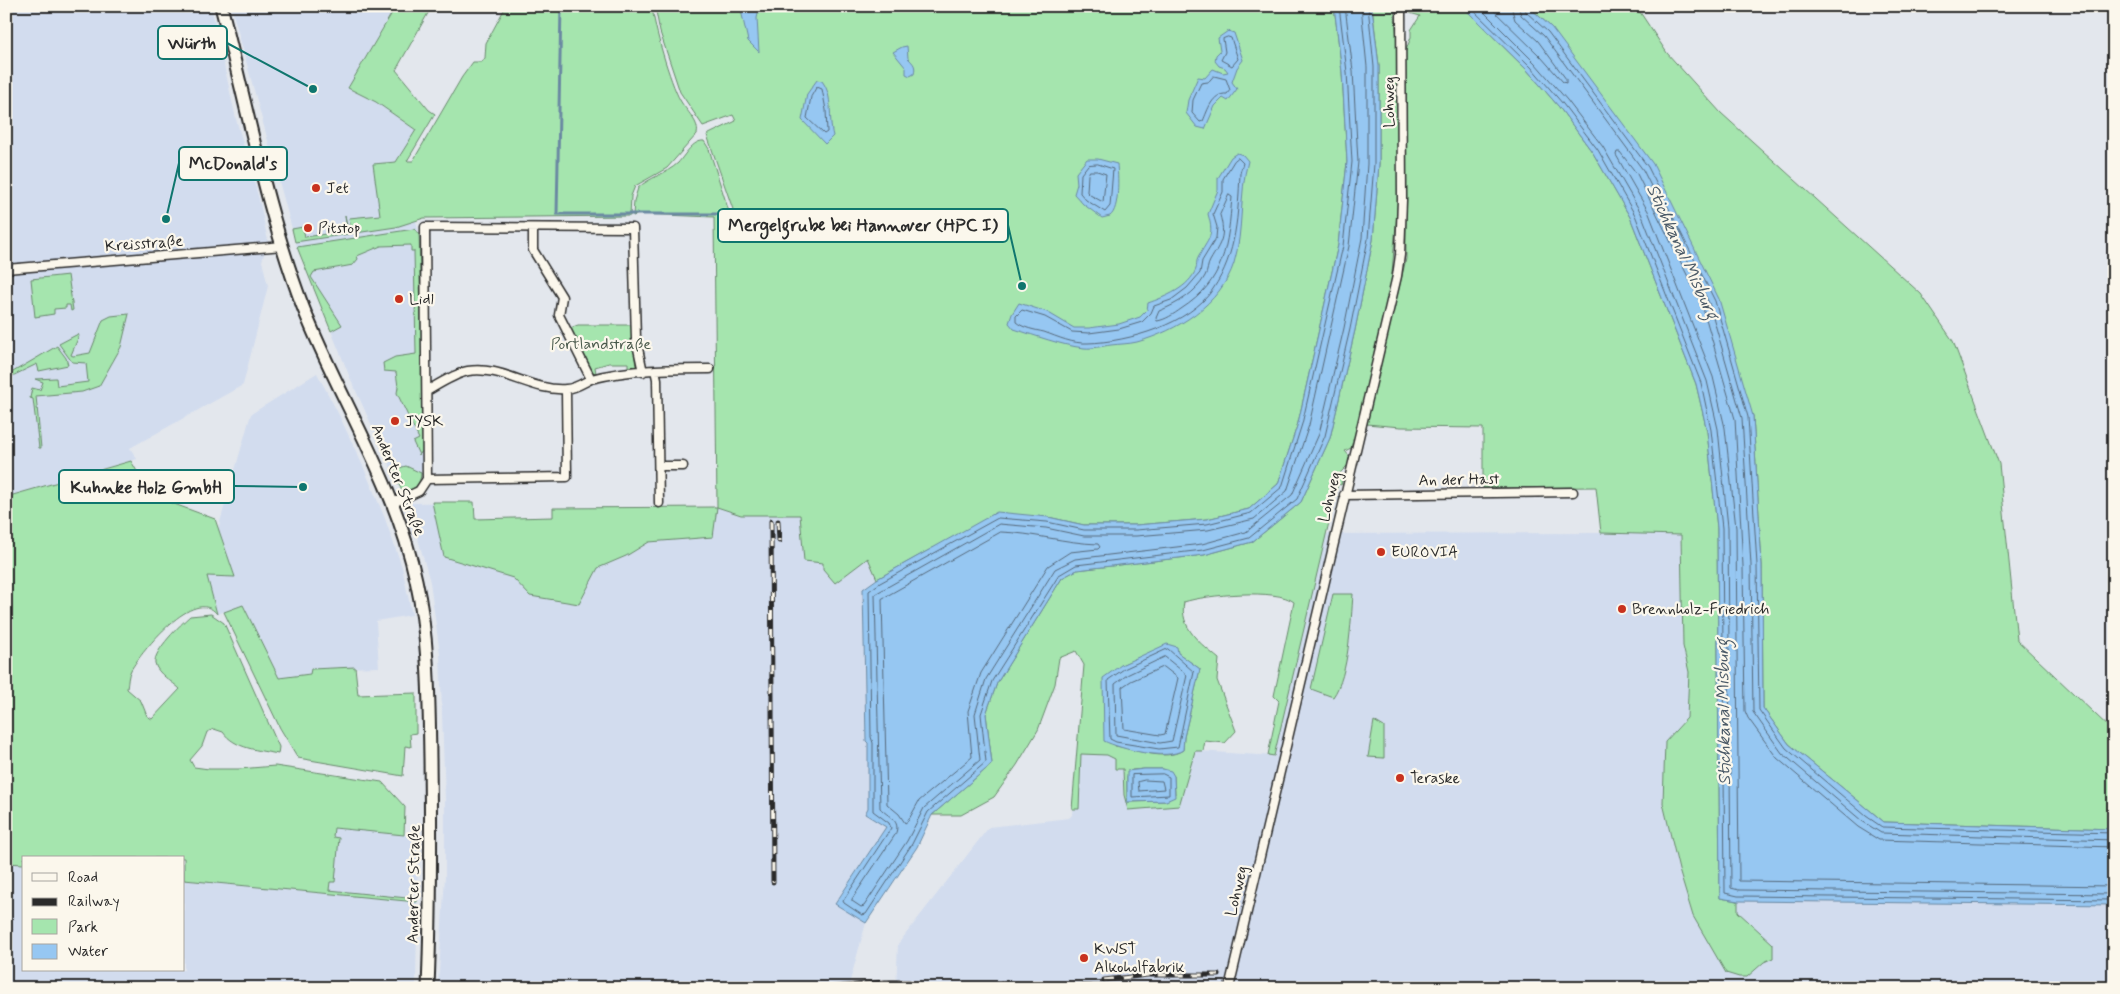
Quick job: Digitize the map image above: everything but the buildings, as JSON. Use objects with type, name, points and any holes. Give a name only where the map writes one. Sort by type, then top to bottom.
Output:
[{"type":"main road","name":"Anderter Straße","points":[[221,6],[283,246],[304,309],[379,468],[393,503],[416,578],[423,616],[428,669],[432,861],[428,988]]},
{"type":"street","name":"Lohweg","points":[[1229,988],[1344,495],[1388,321],[1400,255],[1403,119],[1401,6]]},
{"type":"street","points":[[393,503],[420,491],[427,479],[425,227],[632,228],[636,339],[643,372]]},
{"type":"street","points":[[532,228],[533,250],[562,297],[559,315],[591,379]]},
{"type":"street","name":"Kreisstraße","points":[[6,269],[283,246]]},
{"type":"street","points":[[426,391],[460,374],[478,370],[553,389],[566,390],[591,379],[611,374],[655,370],[710,369]]},
{"type":"street","points":[[655,370],[658,388],[659,503]]},
{"type":"street","points":[[427,479],[567,477],[566,390]]},
{"type":"street","points":[[659,466],[683,466]]},
{"type":"street","name":"An der Hast","points":[[1344,495],[1573,492]]},
{"type":"shaded area","points":[[6,6],[211,6],[236,119],[259,199],[268,241],[262,261],[268,286],[243,385],[130,448],[137,459],[6,497]]},
{"type":"shaded area","points":[[231,6],[396,6],[348,88],[376,102],[416,130],[396,162],[374,164],[383,229],[416,221],[419,233],[424,449],[419,483],[409,491],[402,491],[392,470],[351,380],[297,247]]},
{"type":"shaded area","points":[[317,373],[363,466],[384,516],[402,567],[412,615],[376,621],[379,667],[311,669],[310,674],[279,678],[243,605],[217,614],[206,576],[235,577],[218,529],[251,414]]},
{"type":"shaded area","points":[[474,502],[475,519],[553,517],[553,508],[717,507],[741,515],[800,515],[868,558],[877,579],[863,590],[866,741],[868,742],[868,808],[866,814],[887,827],[835,903],[866,923],[848,988],[438,988],[445,876],[445,800],[440,654],[430,582],[409,506],[412,503]]},
{"type":"shaded area","points":[[1601,533],[1681,535],[1683,646],[1689,672],[1687,718],[1665,742],[1663,803],[1679,870],[1693,916],[1714,905],[1713,809],[2114,822],[2114,988],[896,988],[898,944],[989,827],[1069,818],[1072,815],[1077,747],[1183,750],[1274,756],[1314,534]]},
{"type":"shaded area","points":[[334,828],[418,836],[416,988],[6,988],[6,863],[22,864],[22,972],[185,972],[185,880],[329,894]]},
{"type":"green space","points":[[396,6],[432,6],[396,70],[429,110],[435,114],[407,161],[413,161],[462,77],[473,62],[482,62],[485,58],[486,43],[506,6],[652,6],[667,68],[680,100],[695,121],[697,134],[667,168],[635,186],[631,196],[630,216],[424,218],[396,227],[295,242],[292,229],[303,227],[305,237],[347,231],[345,215],[348,230],[351,229],[349,218],[380,215],[373,164],[396,162],[416,130],[376,102],[348,88]]},
{"type":"green space","points":[[655,6],[1334,6],[1342,72],[1347,162],[1338,245],[1298,423],[1278,484],[1249,509],[1207,519],[1136,525],[1084,525],[1048,517],[933,548],[877,579],[868,558],[835,583],[823,569],[823,563],[804,561],[800,515],[741,515],[717,507],[714,217],[639,214],[633,216],[634,201],[638,188],[673,167],[693,145],[704,141],[709,149],[731,218],[736,218],[707,135],[736,121],[733,115],[703,126],[680,92],[660,32]]},
{"type":"green space","points":[[1372,6],[1394,6],[1398,49],[1400,145],[1391,285],[1355,446],[1345,451],[1350,457],[1353,455],[1349,464],[1340,473],[1343,477],[1341,485],[1338,484],[1274,756],[1268,755],[1279,701],[1274,696],[1294,602],[1273,595],[1257,594],[1224,595],[1194,599],[1184,602],[1185,620],[1193,635],[1219,659],[1217,680],[1236,731],[1225,743],[1205,741],[1203,751],[1195,751],[1179,806],[1128,810],[1124,795],[1123,769],[1115,769],[1115,759],[1107,755],[1081,754],[1079,809],[1072,809],[1084,665],[1076,651],[1059,658],[1055,684],[1038,730],[1017,765],[994,797],[961,815],[932,815],[992,764],[986,714],[997,683],[1062,578],[1077,570],[1204,555],[1252,542],[1301,502],[1330,438],[1355,330],[1373,240],[1379,164],[1379,66]],"holes":[[[1178,653],[1200,669],[1184,737],[1183,750],[1167,755],[1159,755],[1115,746],[1121,665],[1140,657]],[[1163,769],[1174,776],[1175,794],[1166,801],[1127,802],[1127,777],[1132,770]]]},
{"type":"green space","points":[[1406,6],[1462,6],[1527,70],[1559,107],[1593,153],[1630,217],[1696,384],[1707,431],[1717,528],[1720,898],[1738,901],[1738,912],[1773,944],[1773,958],[1764,962],[1747,977],[1726,973],[1693,916],[1679,870],[1663,803],[1665,742],[1687,718],[1689,672],[1683,646],[1681,535],[1601,533],[1596,487],[1483,488],[1483,428],[1401,427],[1366,424],[1406,259],[1405,53],[1411,37],[1411,30],[1420,16],[1410,13]]},
{"type":"green space","points":[[1528,6],[1636,6],[1667,53],[1721,113],[1921,294],[1953,341],[1999,464],[2017,640],[2114,732],[2114,829],[1884,822],[1789,744],[1763,708],[1762,565],[1753,416],[1552,28]]},
{"type":"green space","points":[[414,229],[419,233],[424,449],[419,455],[413,442],[419,439],[397,393],[396,372],[384,371],[383,363],[395,357],[416,354],[414,251],[411,251],[411,245],[381,246],[357,256],[358,259],[353,265],[314,272],[311,277],[342,325],[331,331],[297,247]]},
{"type":"green space","points":[[68,275],[73,310],[71,311],[70,305],[66,305],[66,308],[54,309],[54,314],[35,317],[31,279]]},
{"type":"green space","points":[[129,314],[121,347],[99,386],[82,392],[36,396],[41,448],[39,448],[33,399],[30,398],[32,388],[40,390],[43,382],[35,379],[56,378],[57,386],[88,382],[86,363],[72,362],[59,344],[78,334],[79,336],[71,355],[90,353],[103,320],[111,316]]},
{"type":"green space","name":"Portlandstraße","points":[[578,325],[631,325],[636,367],[628,369],[628,363],[609,363],[595,367],[596,373],[592,372],[570,328]]},
{"type":"green space","points":[[57,346],[66,358],[68,365],[39,371],[37,364],[6,379],[6,376]]},
{"type":"green space","points":[[131,461],[146,487],[158,498],[215,519],[235,577],[207,576],[217,614],[207,607],[196,608],[183,614],[170,624],[157,636],[137,661],[130,672],[127,689],[141,701],[147,716],[152,719],[180,689],[156,667],[156,658],[163,645],[190,616],[211,614],[224,623],[279,747],[278,754],[255,750],[241,745],[228,738],[223,732],[214,729],[207,732],[202,746],[190,760],[194,767],[239,769],[275,766],[382,782],[405,807],[404,835],[334,828],[333,837],[339,838],[335,882],[330,882],[329,890],[417,899],[417,902],[185,880],[185,856],[22,856],[22,864],[6,863],[6,497]]},
{"type":"green space","points":[[406,466],[421,473],[421,477],[416,487],[402,491],[392,470]]},
{"type":"green space","points":[[432,502],[474,502],[475,519],[553,517],[553,508],[717,507],[713,537],[649,542],[626,556],[598,568],[579,604],[530,596],[513,578],[444,557]]},
{"type":"green space","points":[[1333,594],[1353,594],[1346,662],[1343,675],[1333,697],[1311,689]]},
{"type":"green space","points":[[243,605],[279,678],[310,674],[311,669],[355,667],[358,695],[416,693],[416,733],[410,734],[411,747],[405,746],[403,776],[298,758],[280,728],[224,612]]},
{"type":"green space","points":[[1374,721],[1384,727],[1384,758],[1368,757]]},
{"type":"water","points":[[740,6],[760,6],[757,18],[759,52],[748,41]]},
{"type":"water","points":[[1334,6],[1372,8],[1379,66],[1379,164],[1373,240],[1355,330],[1330,438],[1301,502],[1252,542],[1204,555],[1077,570],[1062,578],[997,683],[986,714],[992,764],[932,815],[917,847],[866,923],[835,904],[886,827],[865,814],[868,808],[868,743],[866,741],[863,589],[877,579],[997,512],[1048,517],[1084,525],[1136,525],[1207,519],[1249,509],[1278,484],[1298,423],[1338,245],[1347,162],[1342,72]]},
{"type":"water","name":"Stichkanal Misburg","points":[[1462,6],[1528,6],[1552,28],[1653,164],[1719,299],[1753,416],[1762,565],[1763,708],[1789,744],[1884,822],[2114,829],[2114,905],[1738,901],[1720,898],[1717,528],[1707,431],[1696,384],[1630,217],[1593,153],[1559,107],[1527,70]]},
{"type":"water","points":[[1228,31],[1234,33],[1243,60],[1237,68],[1232,82],[1237,89],[1228,101],[1223,98],[1215,106],[1205,129],[1197,127],[1186,113],[1188,100],[1198,77],[1205,78],[1213,69],[1223,73],[1228,72],[1215,61],[1216,55],[1220,51],[1218,38]]},
{"type":"water","points":[[907,46],[908,58],[915,67],[914,74],[910,76],[906,74],[906,68],[893,52]]},
{"type":"water","points":[[817,80],[822,81],[826,87],[829,100],[833,136],[825,144],[802,120],[807,94]]},
{"type":"water","points":[[1237,153],[1243,155],[1248,161],[1243,186],[1239,238],[1234,263],[1228,278],[1219,291],[1196,314],[1167,331],[1134,343],[1091,348],[1075,347],[1049,340],[1014,329],[1009,323],[1019,303],[1047,312],[1074,328],[1119,324],[1140,317],[1147,310],[1148,303],[1169,295],[1182,287],[1193,276],[1197,259],[1211,233],[1208,214],[1218,190],[1218,178],[1231,157]]},
{"type":"water","points":[[1087,159],[1098,159],[1117,164],[1117,199],[1110,216],[1102,218],[1083,204],[1074,194],[1077,184],[1076,173]]},
{"type":"water","points":[[1167,644],[1177,647],[1178,653],[1200,669],[1184,737],[1183,750],[1166,754],[1143,753],[1104,741],[1103,678],[1121,665]]},
{"type":"water","points":[[1144,769],[1171,771],[1174,776],[1175,797],[1166,801],[1127,802],[1127,771]]},
{"type":"waterway","points":[[561,6],[557,214],[725,214]]},
{"type":"railway","points":[[771,521],[773,882]]},
{"type":"railway","points":[[778,521],[779,541]]},
{"type":"railway","points":[[1104,980],[1148,975],[1219,975]]},
{"type":"railway","points":[[826,988],[885,982],[909,982]]},
{"type":"railway","points":[[1002,984],[1176,988]]},
{"type":"place","name":"Würth","points":[[313,89]]},
{"type":"place","name":"Jet","points":[[316,188]]},
{"type":"place","name":"McDonald's","points":[[166,219]]},
{"type":"place","name":"Pitstop","points":[[308,228]]},
{"type":"place","name":"Mergelgrube bei Hannover (HPC I)","points":[[1022,286]]},
{"type":"place","name":"Lidl","points":[[399,299]]},
{"type":"place","name":"JYSK","points":[[395,421]]},
{"type":"place","name":"Kuhnke Holz GmbH","points":[[303,487]]},
{"type":"place","name":"EUROVIA","points":[[1381,552]]},
{"type":"place","name":"Brennholz-Friedrich","points":[[1622,609]]},
{"type":"place","name":"Teraske","points":[[1400,778]]},
{"type":"place","name":"KWST Alkoholfabrik","points":[[1084,958]]}]
